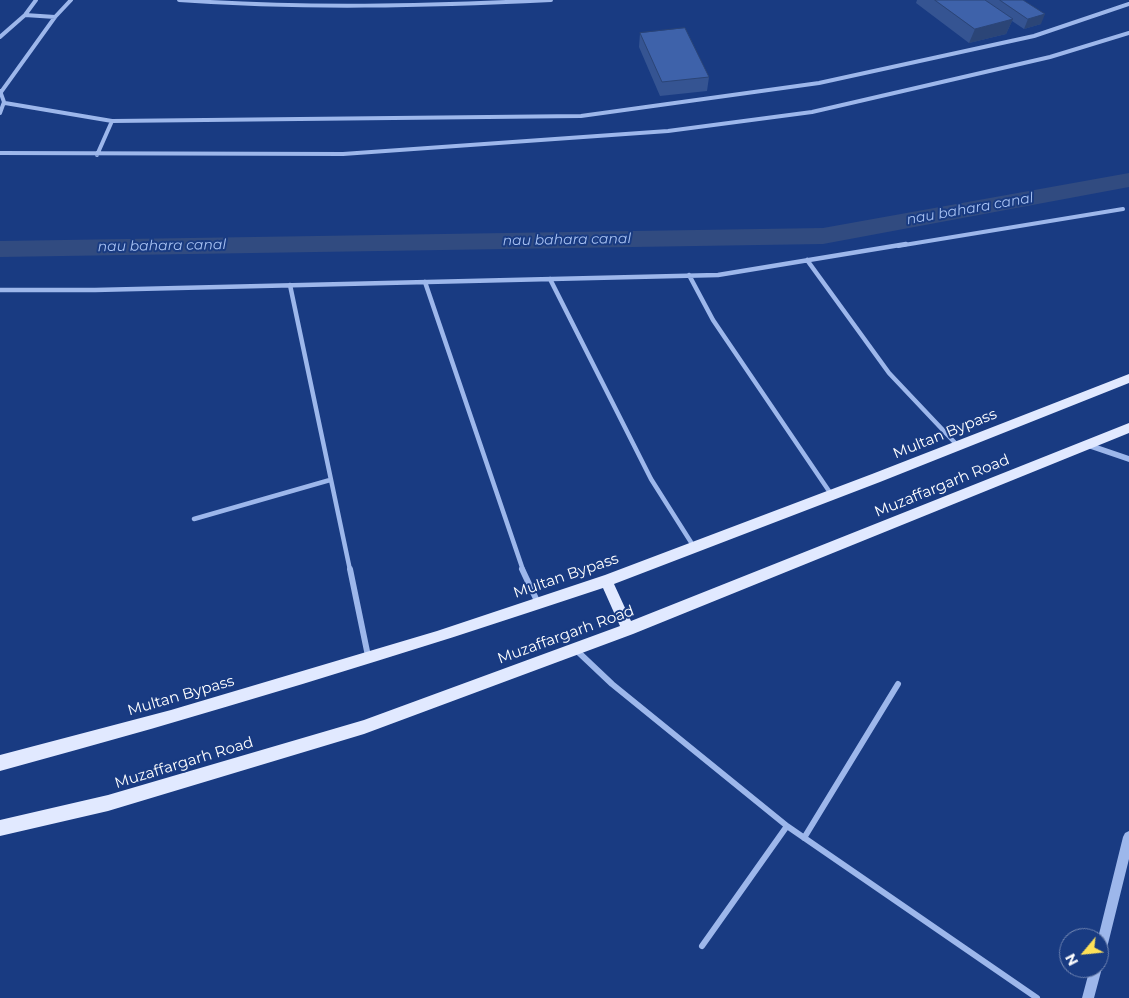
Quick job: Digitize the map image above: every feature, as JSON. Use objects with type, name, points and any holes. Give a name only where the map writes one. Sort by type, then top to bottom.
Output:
[{"type":"main road","name":"Multan Bypass","points":[[0,763],[171,717],[368,658],[606,581],[958,446],[1129,378]]},
{"type":"main road","name":"Muzaffargarh Road","points":[[0,828],[108,803],[364,726],[628,629],[1129,428]]},
{"type":"main road","points":[[606,581],[628,629]]},
{"type":"street","points":[[0,37],[25,15],[36,0]]},
{"type":"street","points":[[0,113],[5,104],[5,97],[1,91],[55,17],[71,0]]},
{"type":"street","points":[[179,0],[246,6],[443,5],[551,0]]},
{"type":"street","points":[[275,6],[277,0]]},
{"type":"street","points":[[5,104],[112,121],[581,116],[819,83],[1034,36],[1129,4]]},
{"type":"street","points":[[25,15],[55,17]]},
{"type":"street","points":[[0,153],[97,155],[343,154],[668,131],[812,112],[1050,57],[1129,33]]},
{"type":"street","points":[[97,155],[112,121]]},
{"type":"street","points":[[0,290],[718,275],[1123,209]]},
{"type":"street","points":[[807,260],[889,373],[958,446]]},
{"type":"street","points":[[689,275],[713,320],[831,495]]},
{"type":"street","points":[[550,279],[651,479],[694,547]]},
{"type":"street","points":[[425,282],[524,574],[538,603]]},
{"type":"street","points":[[290,285],[368,658]]},
{"type":"street","points":[[1088,445],[1129,459]]},
{"type":"street","points":[[194,519],[330,480]]},
{"type":"street","points":[[574,649],[612,684],[787,826],[1037,998]]},
{"type":"street","points":[[804,838],[898,684]]},
{"type":"street","points":[[702,946],[787,826]]},
{"type":"street","points":[[1106,928],[1129,837]]},
{"type":"street","points":[[1088,998],[1093,978]]},
{"type":"building","points":[[935,0],[985,0],[1013,19],[975,29]]},
{"type":"building","points":[[1000,0],[1023,0],[1045,14],[1028,19]]},
{"type":"building","points":[[685,28],[709,77],[662,82],[640,33]]},
{"type":"waterway","name":"nau bahara canal","points":[[0,249],[823,236],[1129,180]]}]
